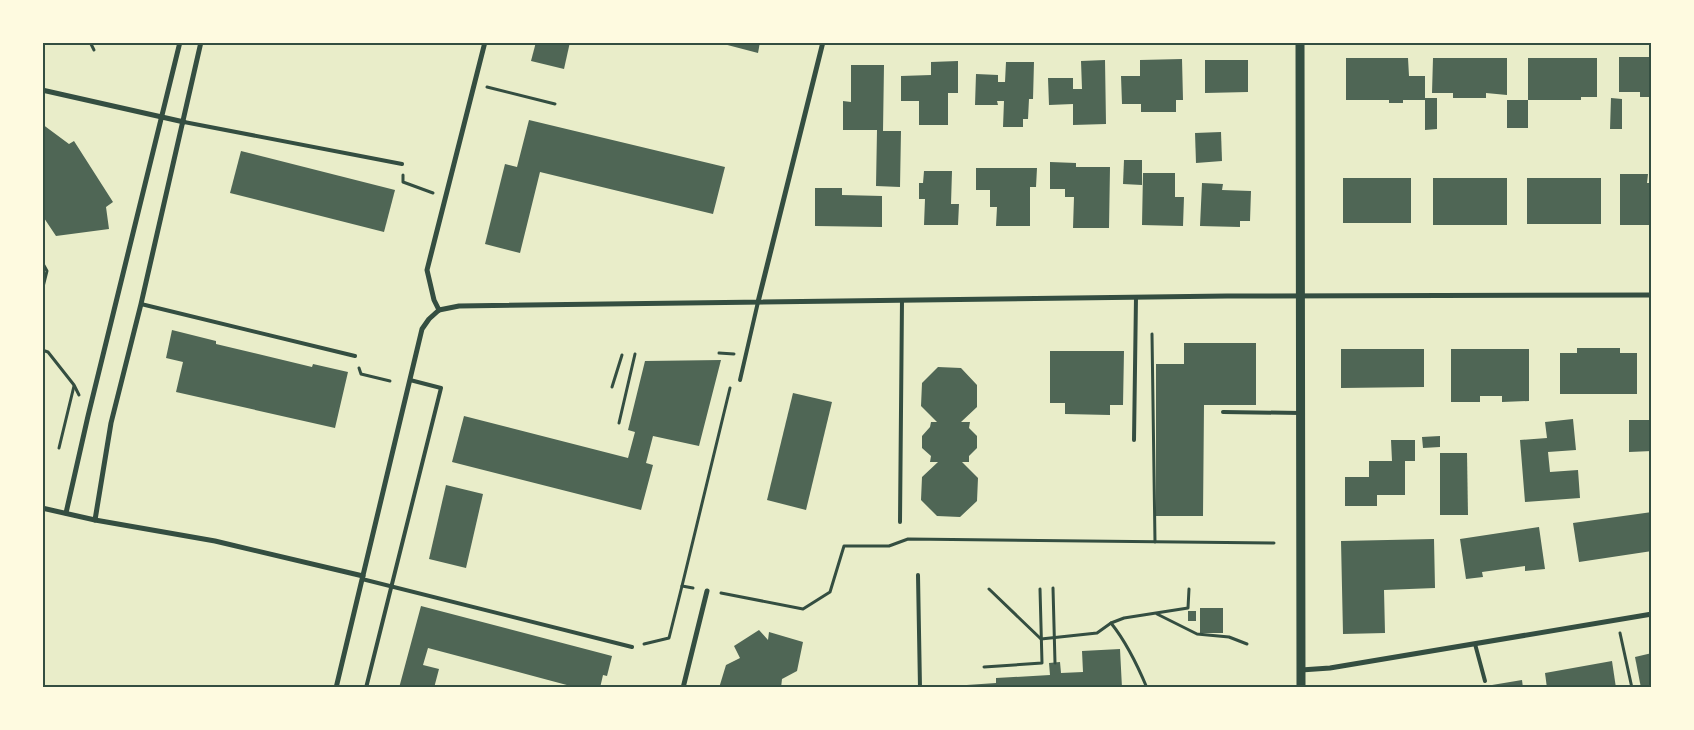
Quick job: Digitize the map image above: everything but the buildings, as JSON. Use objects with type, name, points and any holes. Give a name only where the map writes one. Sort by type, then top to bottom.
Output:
[{"type":"street","points":[[66,513],[180,42]]},
{"type":"street","points":[[95,520],[110,423],[141,304],[201,42]]},
{"type":"street","points":[[439,310],[434,300],[427,270],[485,42]]},
{"type":"street","points":[[758,302],[823,42]]},
{"type":"street","points":[[1300,42],[1301,688]]},
{"type":"street","points":[[42,90],[184,122]]},
{"type":"street","points":[[336,688],[422,329],[439,310],[469,306],[1136,297],[1652,295]]},
{"type":"street","points":[[42,508],[95,520],[216,541],[363,578]]},
{"type":"street","points":[[683,688],[707,591]]},
{"type":"street","points":[[1301,670],[1330,668],[1652,614]]},
{"type":"lane","points":[[184,122],[402,164]]},
{"type":"lane","points":[[1134,440],[1136,297]]},
{"type":"lane","points":[[900,522],[902,300]]},
{"type":"lane","points":[[740,380],[758,302]]},
{"type":"lane","points":[[141,304],[356,356]]},
{"type":"lane","points":[[366,688],[441,388],[410,380]]},
{"type":"lane","points":[[1223,412],[1301,413]]},
{"type":"lane","points":[[918,574],[920,688]]},
{"type":"lane","points":[[363,578],[392,587],[632,647]]},
{"type":"lane","points":[[1475,644],[1485,680]]},
{"type":"path","points":[[90,42],[94,50]]},
{"type":"path","points":[[474,84],[554,104]]},
{"type":"path","points":[[402,164],[403,182],[436,195]]},
{"type":"path","points":[[42,262],[47,271],[42,291]]},
{"type":"path","points":[[1152,334],[1155,542]]},
{"type":"path","points":[[42,350],[48,352],[74,385],[88,416]]},
{"type":"path","points":[[719,353],[738,354]]},
{"type":"path","points":[[612,388],[622,354]]},
{"type":"path","points":[[619,423],[635,354]]},
{"type":"path","points":[[356,356],[361,374],[390,381]]},
{"type":"path","points":[[632,647],[669,638],[731,383]]},
{"type":"path","points":[[59,448],[74,385]]},
{"type":"path","points":[[682,586],[803,609],[830,592],[844,546],[889,546],[908,539],[1274,543]]},
{"type":"path","points":[[1053,588],[1055,663]]},
{"type":"path","points":[[989,589],[1041,639],[1097,633],[1111,623],[1124,618],[1188,608],[1189,589]]},
{"type":"path","points":[[984,667],[1042,663],[1040,589]]},
{"type":"path","points":[[1156,613],[1197,634],[1229,637],[1247,644]]},
{"type":"path","points":[[1618,620],[1632,688]]},
{"type":"path","points":[[1111,623],[1134,656],[1147,688]]}]
